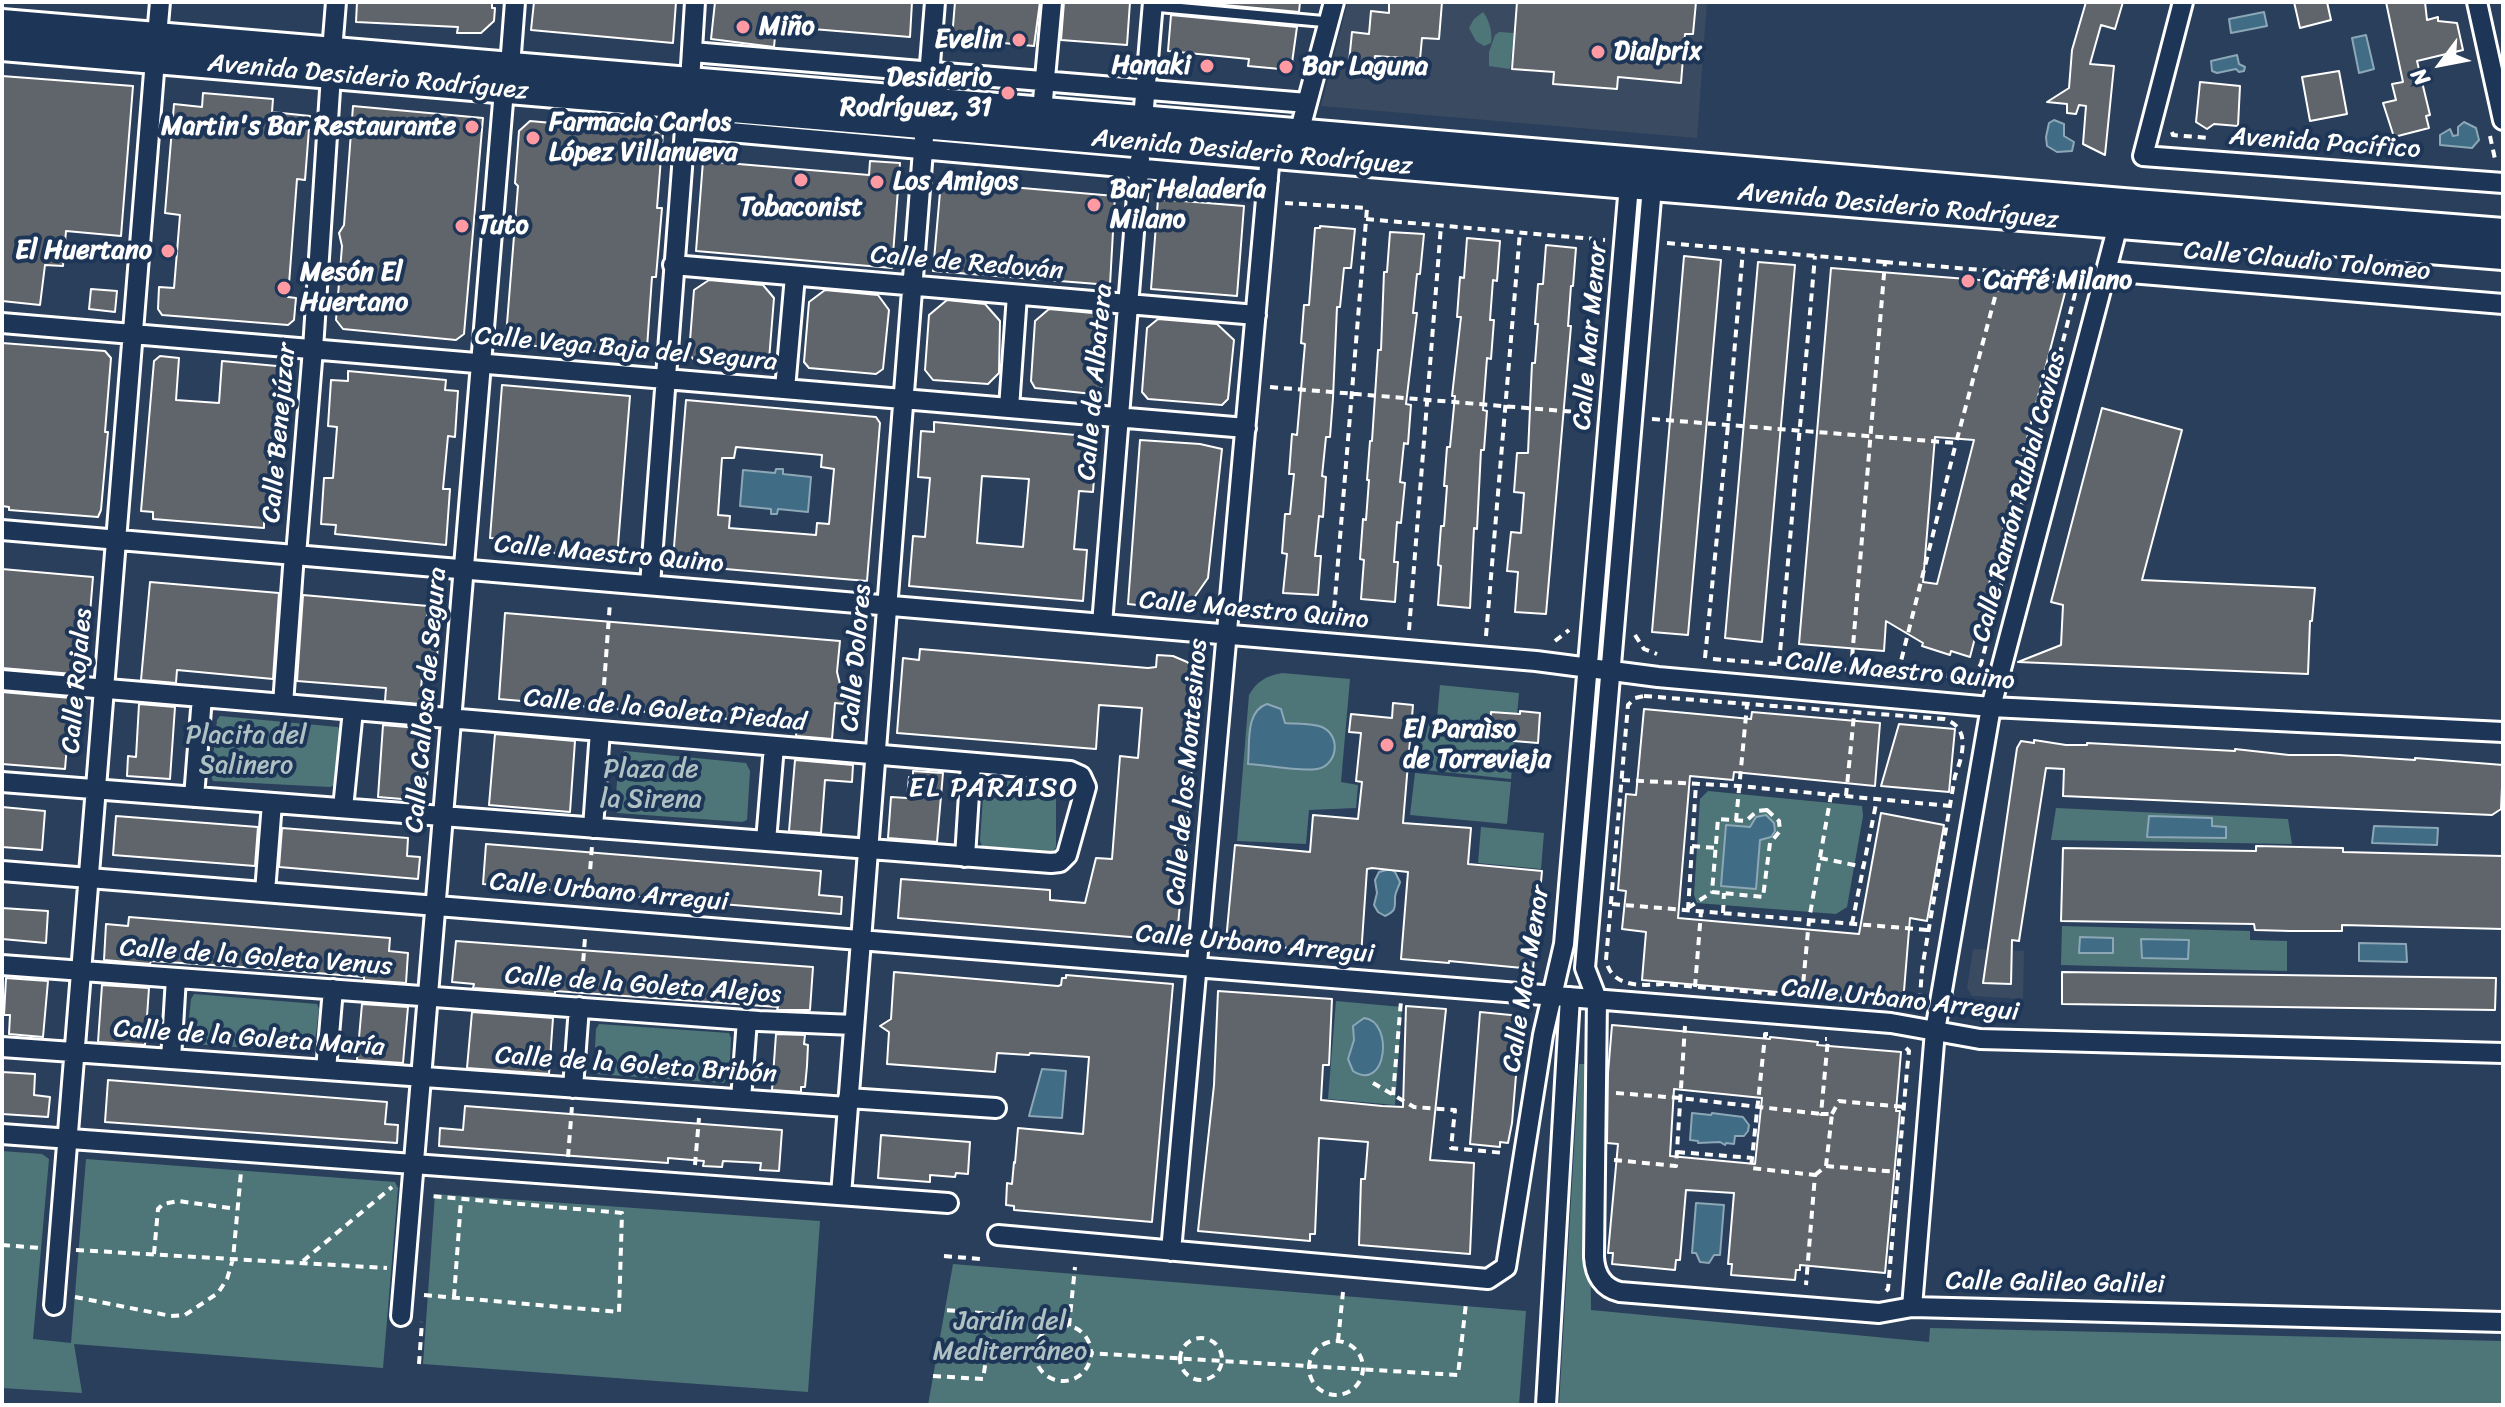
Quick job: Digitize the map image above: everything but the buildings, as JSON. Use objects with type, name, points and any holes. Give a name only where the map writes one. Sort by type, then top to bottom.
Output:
[{"type":"street","name":"Calle Rojales","points":[[55,1300],[160,2]]},
{"type":"street","name":"Calle Benejúzar","points":[[283,704],[313,349],[336,2]]},
{"type":"street","name":"Calle Callosa de Segura","points":[[401,1316],[481,364],[515,2]]},
{"type":"street","points":[[650,585],[695,2]]},
{"type":"street","name":"Calle Dolores","points":[[841,1195],[935,2]]},
{"type":"street","points":[[1042,111],[1052,2]]},
{"type":"street","points":[[1299,133],[1334,2]]},
{"type":"street","name":"Avenida Pacífico","points":[[2183,2],[2143,156],[2503,183]]},
{"type":"street","points":[[2477,2],[2503,120]]},
{"type":"street","name":"Calle de Albatera","points":[[1102,624],[1152,4]]},
{"type":"street","name":"Avenida Desiderio Rodríguez","points":[[2,23],[156,48],[507,78],[687,105],[1141,144],[1269,167],[1641,186],[2503,256]]},
{"type":"street","name":"Avenida Desiderio Rodríguez","points":[[2,47],[156,48]]},
{"type":"street","name":"Avenida Desiderio Rodríguez","points":[[692,52],[1307,103]]},
{"type":"street","name":"Avenida Desiderio Rodríguez","points":[[687,105],[925,125],[1042,111],[1141,144],[1299,133],[2503,232]]},
{"type":"street","name":"Calle de los Montesinos","points":[[1171,1251],[1269,167]]},
{"type":"street","name":"Calle Mar Menor","points":[[998,1235],[1488,1279],[1506,1267],[1543,1035],[1562,996],[1588,668],[1641,186]]},
{"type":"street","name":"Calle Mar Menor","points":[[1608,1288],[1594,1264],[1597,999],[1585,968],[1610,670],[1641,186]]},
{"type":"street","name":"Calle Ramón Rubial Cavias","points":[[1912,1307],[1935,1031],[1991,707],[2118,225]]},
{"type":"street","name":"Calle de Redován","points":[[673,265],[1256,315]]},
{"type":"street","name":"Calle Claudio Tolomeo","points":[[2106,271],[2503,304]]},
{"type":"street","points":[[785,389],[795,276]]},
{"type":"street","points":[[1009,408],[1017,295]]},
{"type":"street","name":"Calle Vega Baja del Segura","points":[[2,323],[1246,428]]},
{"type":"street","name":"Calle Maestro Quino","points":[[2,530],[1536,661],[1991,707],[2503,732]]},
{"type":"street","name":"Calle de la Goleta Piedad","points":[[2,680],[1070,771],[1083,779],[1086,793],[1069,851],[1060,862],[965,857]]},
{"type":"street","points":[[194,797],[202,697]]},
{"type":"street","points":[[343,808],[353,710]]},
{"type":"street","points":[[593,828],[600,731]]},
{"type":"street","points":[[766,841],[774,746]]},
{"type":"street","points":[[2,782],[965,857],[971,763]]},
{"type":"street","points":[[265,892],[272,803]]},
{"type":"street","name":"Calle Urbano Arregui","points":[[2,871],[1891,1023],[1980,1039],[2503,1053]]},
{"type":"street","name":"Calle de la Goleta Venus","points":[[2,965],[428,996]]},
{"type":"street","points":[[171,1059],[176,978]]},
{"type":"street","points":[[326,1070],[333,989]]},
{"type":"street","name":"Calle de la Goleta Alejos","points":[[428,996],[854,1025]]},
{"type":"street","points":[[1546,1405],[1562,996]]},
{"type":"street","points":[[573,1088],[579,1007]]},
{"type":"street","points":[[741,1099],[747,1020]]},
{"type":"street","name":"Calle de la Goleta María","points":[[2,1047],[421,1077]]},
{"type":"street","name":"Calle de la Goleta Bribón","points":[[421,1077],[700,1097],[996,1108]]},
{"type":"street","points":[[2,1134],[413,1168],[948,1203]]},
{"type":"street","name":"Calle Galileo Galilei","points":[[1608,1288],[1620,1292],[1879,1313],[1912,1307],[2503,1322]]},
{"type":"lane","points":[[1152,4],[1329,22]]},
{"type":"path","points":[[2176,118],[2173,135],[2209,138]]},
{"type":"path","points":[[1284,203],[1367,208],[1333,626]]},
{"type":"path","points":[[1366,219],[1606,240]]},
{"type":"path","points":[[1408,632],[1441,226]]},
{"type":"path","points":[[1486,638],[1520,232]]},
{"type":"path","points":[[1665,235],[1663,243],[2079,278],[1981,664],[1974,674],[1967,677],[1897,674],[1705,658],[1743,250]]},
{"type":"path","points":[[1779,664],[1815,256]]},
{"type":"path","points":[[1851,670],[1885,262]]},
{"type":"path","points":[[1897,674],[2002,271]]},
{"type":"path","points":[[1268,387],[1591,413]]},
{"type":"path","points":[[1650,419],[1956,443]]},
{"type":"path","points":[[600,731],[610,601]]},
{"type":"path","points":[[1550,643],[1565,635],[1572,624]]},
{"type":"path","points":[[1633,628],[1644,649],[1660,655]]},
{"type":"path","points":[[1644,696],[1854,713],[1944,719],[1956,725],[1963,735],[1961,760],[1955,776],[1928,930],[1920,998],[1914,1006],[1892,1007],[1802,996],[1647,985],[1614,978],[1606,960],[1628,705],[1635,698],[1644,696]]},
{"type":"path","points":[[1736,821],[1747,705]]},
{"type":"path","points":[[1846,796],[1854,713]]},
{"type":"path","points":[[1622,780],[1739,786],[1950,806]]},
{"type":"path","points":[[1688,909],[1696,784]]},
{"type":"path","points":[[1802,996],[1809,920],[1831,795]]},
{"type":"path","points":[[1852,924],[1877,799]]},
{"type":"path","points":[[1688,909],[1712,892],[1763,897],[1770,843],[1780,831],[1779,821],[1767,810],[1753,813],[1746,821],[1718,819],[1712,892]]},
{"type":"path","points":[[1692,846],[1716,848]]},
{"type":"path","points":[[1820,858],[1864,867]]},
{"type":"path","points":[[1723,913],[1724,893]]},
{"type":"path","points":[[1611,904],[1928,930]]},
{"type":"path","points":[[1695,987],[1701,912]]},
{"type":"path","points":[[1393,1095],[1401,999]]},
{"type":"path","points":[[1595,1158],[1676,1166],[1685,1026]]},
{"type":"path","points":[[1781,1035],[1765,1034],[1751,1168],[1815,1175],[1826,1166],[1898,1172]]},
{"type":"path","points":[[1812,1038],[1828,1039],[1821,1114]]},
{"type":"path","points":[[1884,1292],[1888,1289],[1909,1051],[1897,1046]]},
{"type":"path","points":[[1373,1083],[1414,1107],[1455,1110],[1451,1148],[1510,1154]]},
{"type":"path","points":[[568,1158],[573,1088]]},
{"type":"path","points":[[1596,1091],[1832,1114]]},
{"type":"path","points":[[695,1167],[700,1097]]},
{"type":"path","points":[[1826,1166],[1832,1114],[1839,1101],[1904,1107]]},
{"type":"path","points":[[1677,1152],[1752,1158]]},
{"type":"path","points":[[302,1263],[413,1168]]},
{"type":"path","points":[[55,1300],[93,1299],[171,1316],[185,1315],[218,1293],[227,1279],[233,1259],[241,1172]]},
{"type":"path","points":[[1806,1285],[1815,1175]]},
{"type":"path","points":[[424,1295],[619,1312],[622,1213],[431,1196]]},
{"type":"path","points":[[454,1297],[461,1198]]},
{"type":"path","points":[[154,1254],[158,1209],[163,1204],[178,1201],[237,1209]]},
{"type":"path","points":[[2,1245],[37,1248]]},
{"type":"path","points":[[80,1250],[389,1268]]},
{"type":"path","points":[[944,1256],[980,1259]]},
{"type":"path","points":[[1069,1326],[1075,1267]]},
{"type":"path","points":[[1338,1341],[1343,1292]]},
{"type":"path","points":[[988,1347],[1458,1375],[1466,1303]]},
{"type":"path","points":[[933,1376],[983,1379],[993,1314],[945,1310]]},
{"type":"path","points":[[1069,1326],[1085,1335],[1091,1353],[1087,1369],[1074,1380],[1049,1378],[1038,1366],[1035,1349],[1038,1341],[1051,1328],[1069,1326]]},
{"type":"path","points":[[1205,1339],[1215,1344],[1221,1361],[1217,1373],[1200,1380],[1187,1376],[1180,1358],[1188,1343],[1205,1339]]},
{"type":"path","points":[[1338,1341],[1356,1350],[1364,1369],[1356,1387],[1340,1395],[1321,1391],[1314,1384],[1309,1366],[1315,1350],[1338,1341]]},
{"type":"shaded area","points":[[1348,2],[1707,2],[1697,138],[1321,106]]},
{"type":"shaded area","points":[[2264,12],[2267,26],[2231,33],[2229,19]]},
{"type":"shaded area","points":[[2366,35],[2374,69],[2359,73],[2352,38]]},
{"type":"shaded area","points":[[2237,55],[2239,64],[2245,67],[2244,71],[2212,71],[2211,61]]},
{"type":"shaded area","points":[[2054,120],[2064,124],[2064,136],[2074,142],[2072,151],[2057,152],[2047,146],[2049,123]]},
{"type":"shaded area","points":[[2464,122],[2476,128],[2479,140],[2472,148],[2440,145],[2440,135],[2450,129],[2453,136],[2458,135],[2458,127]]},
{"type":"shaded area","points":[[776,469],[783,469],[783,474],[811,477],[808,512],[778,509],[777,514],[771,514],[771,509],[740,506],[743,470],[775,473]]},
{"type":"shaded area","points":[[1267,704],[1281,709],[1285,723],[1314,725],[1328,731],[1334,750],[1333,757],[1324,767],[1309,770],[1248,764],[1252,721],[1260,708]]},
{"type":"shaded area","points":[[1766,815],[1774,823],[1775,831],[1771,837],[1760,840],[1756,889],[1721,886],[1726,825],[1750,827],[1756,817]]},
{"type":"shaded area","points":[[2149,816],[2212,818],[2212,826],[2226,827],[2226,838],[2147,837]]},
{"type":"shaded area","points":[[2374,826],[2438,828],[2437,845],[2372,843]]},
{"type":"shaded area","points":[[1390,869],[1400,882],[1394,909],[1385,916],[1374,905],[1377,893],[1375,880],[1379,872]]},
{"type":"shaded area","points":[[2080,937],[2113,938],[2113,953],[2079,953]]},
{"type":"shaded area","points":[[2141,939],[2189,940],[2188,959],[2142,958]]},
{"type":"shaded area","points":[[2359,943],[2406,944],[2407,962],[2359,961]]},
{"type":"shaded area","points":[[1973,949],[2024,951],[2023,999],[1972,996],[1967,988]]},
{"type":"shaded area","points":[[1364,1018],[1374,1022],[1383,1042],[1379,1065],[1373,1072],[1364,1075],[1353,1071],[1348,1059],[1354,1040],[1353,1026]]},
{"type":"shaded area","points":[[1042,1069],[1066,1071],[1062,1118],[1029,1116]]},
{"type":"shaded area","points":[[1692,1113],[1743,1117],[1749,1125],[1748,1131],[1744,1136],[1735,1136],[1734,1144],[1698,1143],[1690,1140]]},
{"type":"shaded area","points":[[1696,1203],[1724,1205],[1720,1255],[1714,1255],[1709,1263],[1700,1262],[1696,1253],[1692,1253]]},
{"type":"green space","points":[[1483,12],[1491,35],[1491,43],[1484,46],[1476,41],[1469,28]]},
{"type":"green space","points":[[1499,32],[1514,33],[1510,69],[1489,66],[1489,52]]},
{"type":"green space","points":[[1282,673],[1350,679],[1341,782],[1358,785],[1356,808],[1309,810],[1306,844],[1237,841],[1249,695],[1262,680]]},
{"type":"green space","points":[[1440,685],[1519,693],[1511,779],[1415,769],[1419,718],[1437,719]]},
{"type":"green space","name":"Placita del Salinero","points":[[220,716],[338,727],[335,785],[213,781],[217,720]]},
{"type":"green space","name":"Plaza de la Sirena","points":[[625,751],[746,763],[750,771],[747,820],[617,813],[619,756]]},
{"type":"green space","points":[[1415,773],[1511,782],[1507,824],[1410,815]]},
{"type":"green space","points":[[987,779],[1054,785],[1056,847],[1053,852],[982,846],[984,783]]},
{"type":"green space","points":[[1708,791],[1862,806],[1863,816],[1847,907],[1836,914],[1697,903],[1694,895],[1700,799]]},
{"type":"green space","points":[[2056,808],[2288,819],[2292,844],[2051,840]]},
{"type":"green space","points":[[1481,827],[1544,833],[1541,869],[1478,863]]},
{"type":"green space","points":[[2062,926],[2250,931],[2250,940],[2287,941],[2287,971],[2061,965]]},
{"type":"green space","points":[[194,994],[317,1004],[314,1050],[192,1044],[187,1038]]},
{"type":"green space","points":[[1336,1001],[1402,1007],[1395,1105],[1328,1099]]},
{"type":"green space","points":[[599,1024],[729,1033],[729,1078],[723,1083],[596,1074],[596,1029]]},
{"type":"green space","points":[[1579,1064],[1588,1064],[1591,1310],[1929,1342],[1930,1328],[2503,1341],[2503,1405],[1559,1405]]},
{"type":"green space","points":[[2,1151],[42,1154],[49,1159],[33,1339],[71,1343],[86,1159],[395,1182],[398,1188],[383,1368],[74,1344],[82,1393],[2,1388]]},
{"type":"green space","points":[[435,1194],[820,1221],[808,1392],[423,1364]]},
{"type":"green space","name":"Jardín del Mediterráneo","points":[[953,1264],[1526,1311],[1519,1405],[928,1405]]},
{"type":"place","name":"Miño","points":[[743,27]]},
{"type":"place","name":"Evelin","points":[[1019,40]]},
{"type":"place","name":"Dialprix","points":[[1598,52]]},
{"type":"place","name":"Hanaki","points":[[1207,66]]},
{"type":"place","name":"Bar Laguna","points":[[1286,67]]},
{"type":"place","name":"Desiderio Rodríguez, 31","points":[[1008,93]]},
{"type":"place","name":"Martin's Bar Restaurante","points":[[472,127]]},
{"type":"place","name":"Farmacia Carlos López Villanueva","points":[[533,138]]},
{"type":"place","name":"Tobaconist","points":[[801,180]]},
{"type":"place","name":"Los Amigos","points":[[877,182]]},
{"type":"place","name":"Bar Heladería Milano","points":[[1094,205]]},
{"type":"place","name":"Tuto","points":[[462,226]]},
{"type":"place","name":"El Huertano","points":[[168,251]]},
{"type":"place","name":"Caffé Milano","points":[[1968,281]]},
{"type":"place","name":"Mesón El Huertano","points":[[284,288]]},
{"type":"place","name":"El Paraìso de Torrevieja","points":[[1387,745]]},
{"type":"district","name":"EL PARAISO","points":[[994,789]]}]
